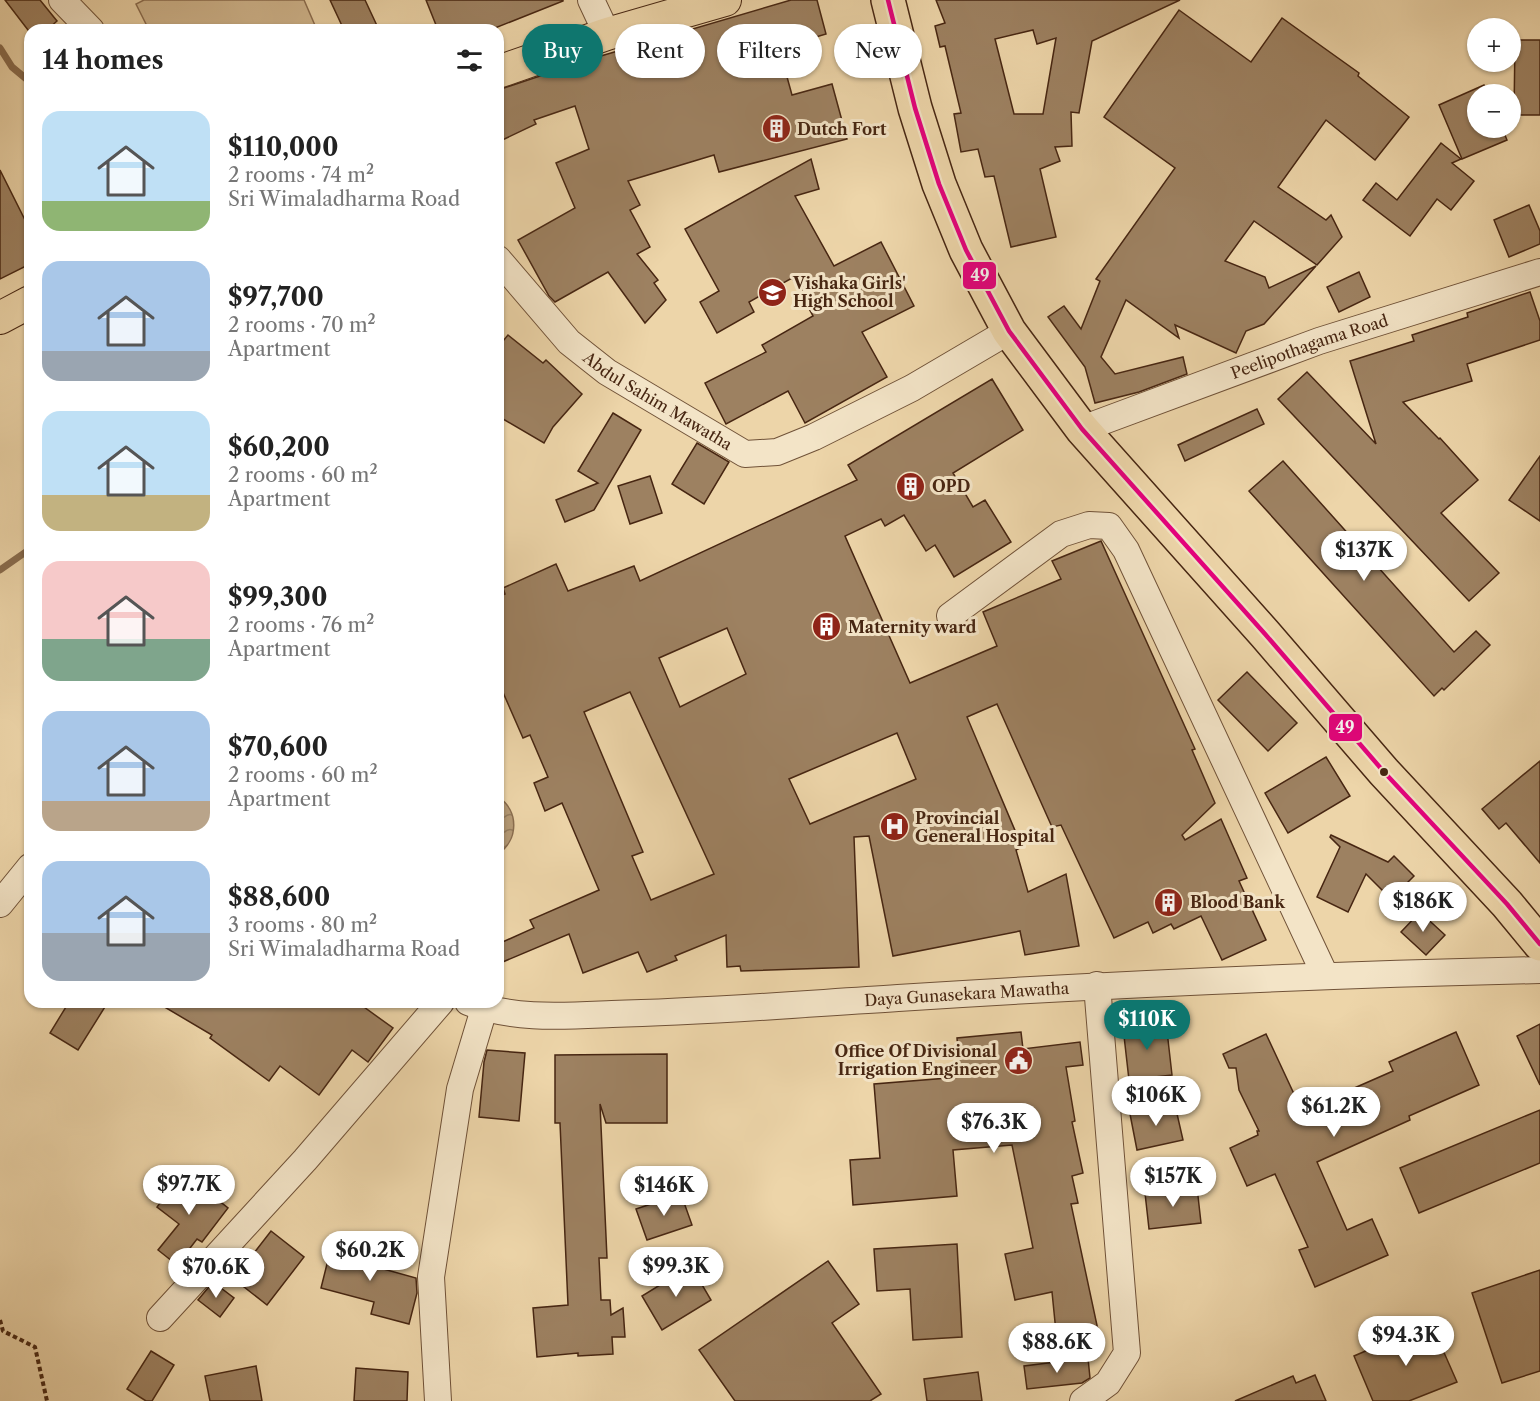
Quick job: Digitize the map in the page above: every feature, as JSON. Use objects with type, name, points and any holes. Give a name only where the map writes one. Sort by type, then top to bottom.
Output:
[{"type":"highway","points":[[888,0],[915,108],[939,184],[966,250],[1009,332],[1082,429],[1384,771],[1507,904],[1540,944]]},
{"type":"main road","points":[[504,70],[608,34],[725,0]]},
{"type":"main road","points":[[0,318],[24,305]]},
{"type":"street","points":[[62,0],[85,24]]},
{"type":"street","points":[[591,0],[608,34]]},
{"type":"street","name":"Abdul Sahim Mawatha","points":[[504,266],[569,342],[607,372],[745,454],[777,452],[814,437],[912,388],[1009,332]]},
{"type":"street","name":"Peelipothagama Road","points":[[1082,429],[1319,341],[1540,272]]},
{"type":"street","points":[[950,616],[1061,534],[1089,525],[1109,526],[1126,550],[1325,975]]},
{"type":"street","points":[[0,904],[24,874]]},
{"type":"street","name":"Daya Gunasekara Mawatha","points":[[493,1008],[538,1016],[654,1014],[1097,985],[1325,975],[1540,970]]},
{"type":"street","points":[[1083,1401],[1108,1383],[1128,1353],[1097,985]]},
{"type":"street","points":[[160,1318],[305,1160],[436,1008]]},
{"type":"street","points":[[438,1401],[431,1277],[460,1089],[475,1008]]},
{"type":"path","points":[[0,1320],[3,1331],[35,1347],[47,1401]]},
{"type":"shaded area","points":[[144,0],[304,0],[314,24],[146,24],[136,4]]},
{"type":"water","points":[[504,802],[510,809],[514,825],[510,841],[505,848]]},
{"type":"building","points":[[5,0],[40,0],[57,21],[54,24],[24,25]]},
{"type":"building","points":[[330,0],[365,0],[376,24],[341,24]]},
{"type":"building","points":[[426,0],[563,0],[504,24],[436,24]]},
{"type":"building","points":[[791,0],[817,0],[826,34],[822,35],[822,24],[717,24],[717,78],[787,78],[792,95],[832,84],[847,139],[719,172],[714,155],[628,181],[640,205],[630,210],[650,247],[637,254],[658,280],[654,283],[666,300],[645,323],[608,272],[555,302],[549,296],[518,240],[575,208],[556,163],[589,149],[575,106],[534,120],[536,124],[504,139],[504,88],[534,78],[603,78],[603,55],[615,52],[615,78],[705,78],[705,25]]},
{"type":"building","points":[[936,0],[1180,0],[1092,41],[1079,113],[1071,112],[1072,146],[1055,147],[1060,161],[1040,169],[1056,237],[1011,247],[994,176],[985,177],[978,149],[961,152],[954,114],[961,113],[945,46],[940,47],[935,26],[945,23]],"holes":[[[1033,30],[1037,44],[1056,38],[1043,114],[1014,114],[995,39]]]},
{"type":"building","points":[[1179,10],[1251,62],[1282,18],[1359,73],[1358,76],[1409,117],[1375,160],[1326,120],[1278,187],[1326,220],[1331,215],[1342,237],[1317,265],[1254,221],[1225,261],[1265,277],[1269,288],[1316,266],[1264,324],[1246,331],[1236,353],[1175,325],[1179,338],[1126,300],[1101,357],[1115,374],[1183,357],[1187,374],[1139,392],[1095,403],[1085,367],[1048,317],[1064,306],[1081,329],[1100,281],[1096,279],[1175,168],[1104,117]]},
{"type":"building","points":[[1521,40],[1540,40],[1540,115],[1521,115],[1521,84],[1514,84],[1515,72],[1521,72]]},
{"type":"building","points":[[1467,93],[1467,138],[1506,138],[1507,140],[1462,159],[1439,105]]},
{"type":"building","points":[[1441,143],[1461,159],[1452,163],[1474,181],[1451,210],[1437,199],[1410,236],[1363,200],[1376,183],[1397,200]]},
{"type":"building","name":"Vishaka Girls' High School","points":[[811,159],[819,189],[795,196],[834,266],[881,242],[914,306],[862,332],[887,377],[805,423],[788,391],[726,424],[705,383],[766,352],[762,345],[813,316],[792,278],[749,302],[754,312],[717,333],[700,302],[719,291],[685,229]]},
{"type":"building","points":[[0,170],[24,218],[24,267],[0,279]]},
{"type":"building","points":[[1529,205],[1540,231],[1540,244],[1509,257],[1494,220]]},
{"type":"building","points":[[1359,272],[1370,297],[1339,312],[1327,287]]},
{"type":"building","points":[[1530,292],[1540,321],[1540,340],[1467,364],[1472,381],[1403,402],[1478,480],[1441,513],[1499,573],[1469,601],[1278,399],[1307,372],[1376,444],[1350,361],[1414,341],[1412,335],[1468,317],[1467,313]]},
{"type":"building","points":[[508,335],[543,363],[546,360],[582,394],[553,427],[544,443],[504,420],[504,340]]},
{"type":"building","points":[[992,379],[1023,430],[953,473],[973,507],[985,500],[1011,542],[954,577],[935,545],[926,551],[904,515],[885,526],[881,519],[845,536],[910,683],[997,646],[983,612],[1061,579],[1052,561],[1101,541],[1195,749],[1192,750],[1215,803],[1182,835],[1185,840],[1221,819],[1247,878],[1239,881],[1266,940],[1222,960],[1201,916],[1174,929],[1171,924],[1153,933],[1148,922],[1114,938],[1061,825],[1052,827],[997,704],[967,717],[1022,847],[1016,850],[1028,892],[1066,874],[1079,946],[1025,955],[1020,931],[893,956],[869,836],[854,837],[859,967],[741,971],[740,966],[727,967],[726,935],[675,956],[677,960],[647,972],[638,952],[583,973],[569,934],[504,961],[504,941],[534,928],[530,920],[599,890],[562,803],[545,811],[534,783],[548,777],[530,735],[523,738],[504,695],[504,588],[556,564],[568,591],[634,566],[640,581],[857,480],[848,465]],"holes":[[[727,628],[746,674],[680,707],[659,658]],[[630,692],[714,874],[651,900],[632,856],[643,852],[584,712]],[[897,733],[916,779],[810,824],[789,779]]]},
{"type":"building","points":[[1257,409],[1264,424],[1185,461],[1178,445]]},
{"type":"building","points":[[613,413],[641,430],[594,510],[565,522],[556,500],[598,483],[578,471]]},
{"type":"building","points":[[697,443],[729,462],[704,504],[672,484]]},
{"type":"building","points":[[1540,456],[1540,521],[1509,500]]},
{"type":"building","points":[[1283,461],[1454,652],[1476,631],[1490,645],[1444,690],[1442,688],[1434,696],[1249,491]]},
{"type":"building","points":[[650,476],[662,513],[630,524],[618,486]]},
{"type":"building","points":[[1247,672],[1297,723],[1268,751],[1218,700]]},
{"type":"building","points":[[1326,757],[1350,796],[1288,833],[1265,793]]},
{"type":"building","points":[[1540,761],[1540,863],[1506,823],[1499,829],[1482,809]]},
{"type":"building","points":[[1331,835],[1388,862],[1394,856],[1414,876],[1391,899],[1366,874],[1348,912],[1317,897],[1340,847],[1330,837]]},
{"type":"building","points":[[1420,912],[1445,935],[1426,955],[1401,932]]},
{"type":"building","points":[[65,1008],[104,1008],[78,1050],[50,1033]]},
{"type":"building","points":[[166,1008],[365,1008],[393,1028],[368,1062],[352,1050],[319,1095],[280,1066],[269,1081],[210,1038],[212,1035]]},
{"type":"building","points":[[1166,1022],[1172,1075],[1129,1080],[1123,1027]]},
{"type":"building","points":[[1540,1024],[1540,1085],[1517,1036]]},
{"type":"building","points":[[1021,1032],[1023,1049],[1080,1042],[1083,1065],[1066,1067],[1075,1121],[1072,1122],[1083,1173],[1072,1176],[1078,1203],[1071,1204],[1098,1330],[1056,1332],[1052,1292],[1015,1300],[1005,1254],[1033,1248],[1012,1145],[953,1150],[957,1196],[853,1205],[850,1160],[880,1158],[874,1084],[960,1077],[957,1038]]},
{"type":"building","points":[[1456,1032],[1479,1085],[1409,1116],[1410,1120],[1317,1162],[1347,1230],[1372,1219],[1388,1255],[1315,1287],[1299,1250],[1308,1247],[1275,1174],[1247,1186],[1230,1148],[1258,1135],[1257,1131],[1259,1131],[1239,1090],[1236,1068],[1229,1068],[1223,1054],[1266,1034],[1302,1111],[1393,1071],[1389,1062]]},
{"type":"building","points":[[487,1050],[525,1053],[519,1121],[479,1117]]},
{"type":"building","points":[[667,1054],[667,1123],[606,1123],[600,1104],[607,1258],[599,1258],[601,1300],[610,1300],[611,1315],[623,1308],[625,1337],[612,1337],[613,1354],[578,1356],[578,1353],[537,1357],[533,1308],[568,1305],[560,1123],[555,1123],[555,1055]]},
{"type":"building","points":[[1175,1105],[1183,1140],[1137,1150],[1130,1114]]},
{"type":"building","points":[[1540,1110],[1540,1163],[1419,1213],[1400,1168]]},
{"type":"building","points":[[183,1172],[228,1208],[202,1242],[197,1239],[177,1265],[158,1250],[179,1224],[157,1207]]},
{"type":"building","points":[[1197,1187],[1201,1223],[1149,1229],[1145,1193]]},
{"type":"building","points":[[681,1194],[692,1225],[647,1240],[636,1209]]},
{"type":"building","points":[[271,1231],[304,1257],[267,1305],[234,1279]]},
{"type":"building","points":[[333,1240],[373,1250],[369,1265],[416,1278],[417,1293],[409,1324],[371,1314],[374,1302],[321,1288]]},
{"type":"building","points":[[957,1244],[962,1337],[913,1340],[910,1289],[877,1291],[874,1249]]},
{"type":"building","points":[[828,1261],[859,1304],[832,1323],[881,1394],[870,1401],[735,1401],[699,1350]]},
{"type":"building","points":[[691,1266],[711,1300],[662,1330],[642,1296]]},
{"type":"building","points":[[1540,1270],[1540,1371],[1502,1383],[1472,1293]]},
{"type":"building","points":[[213,1282],[234,1298],[220,1317],[198,1300]]},
{"type":"building","points":[[1431,1323],[1457,1382],[1409,1401],[1373,1401],[1354,1356]]},
{"type":"building","points":[[151,1351],[174,1365],[152,1401],[146,1401],[127,1389]]},
{"type":"building","points":[[1088,1358],[1090,1378],[1082,1383],[1027,1389],[1024,1366]]},
{"type":"building","points":[[256,1366],[262,1401],[210,1401],[205,1376]]},
{"type":"building","points":[[356,1368],[408,1372],[407,1401],[354,1401]]},
{"type":"building","points":[[978,1372],[982,1401],[927,1401],[924,1379]]},
{"type":"building","points":[[1315,1375],[1326,1401],[1235,1401],[1293,1376],[1296,1383]]},
{"type":"waterway","points":[[0,48],[12,67],[24,77]]},
{"type":"waterway","points":[[0,570],[24,553]]},
{"type":"transit line","name":"49","points":[[888,0],[915,108],[939,184],[966,250],[1009,331],[1082,429],[1265,634],[1384,772],[1507,904],[1540,944]]},
{"type":"place","name":"Dutch Fort","points":[[776,129]]},
{"type":"place","name":"Vishaka Girls' High School","points":[[772,292]]},
{"type":"place","name":"OPD","points":[[911,486]]},
{"type":"place","name":"Maternity ward","points":[[827,627]]},
{"type":"place","name":"Provincial General Hospital","points":[[894,827]]},
{"type":"place","name":"Blood Bank","points":[[1169,902]]},
{"type":"place","name":"Office Of Divisional Irrigation Engineer","points":[[1018,1060]]}]
